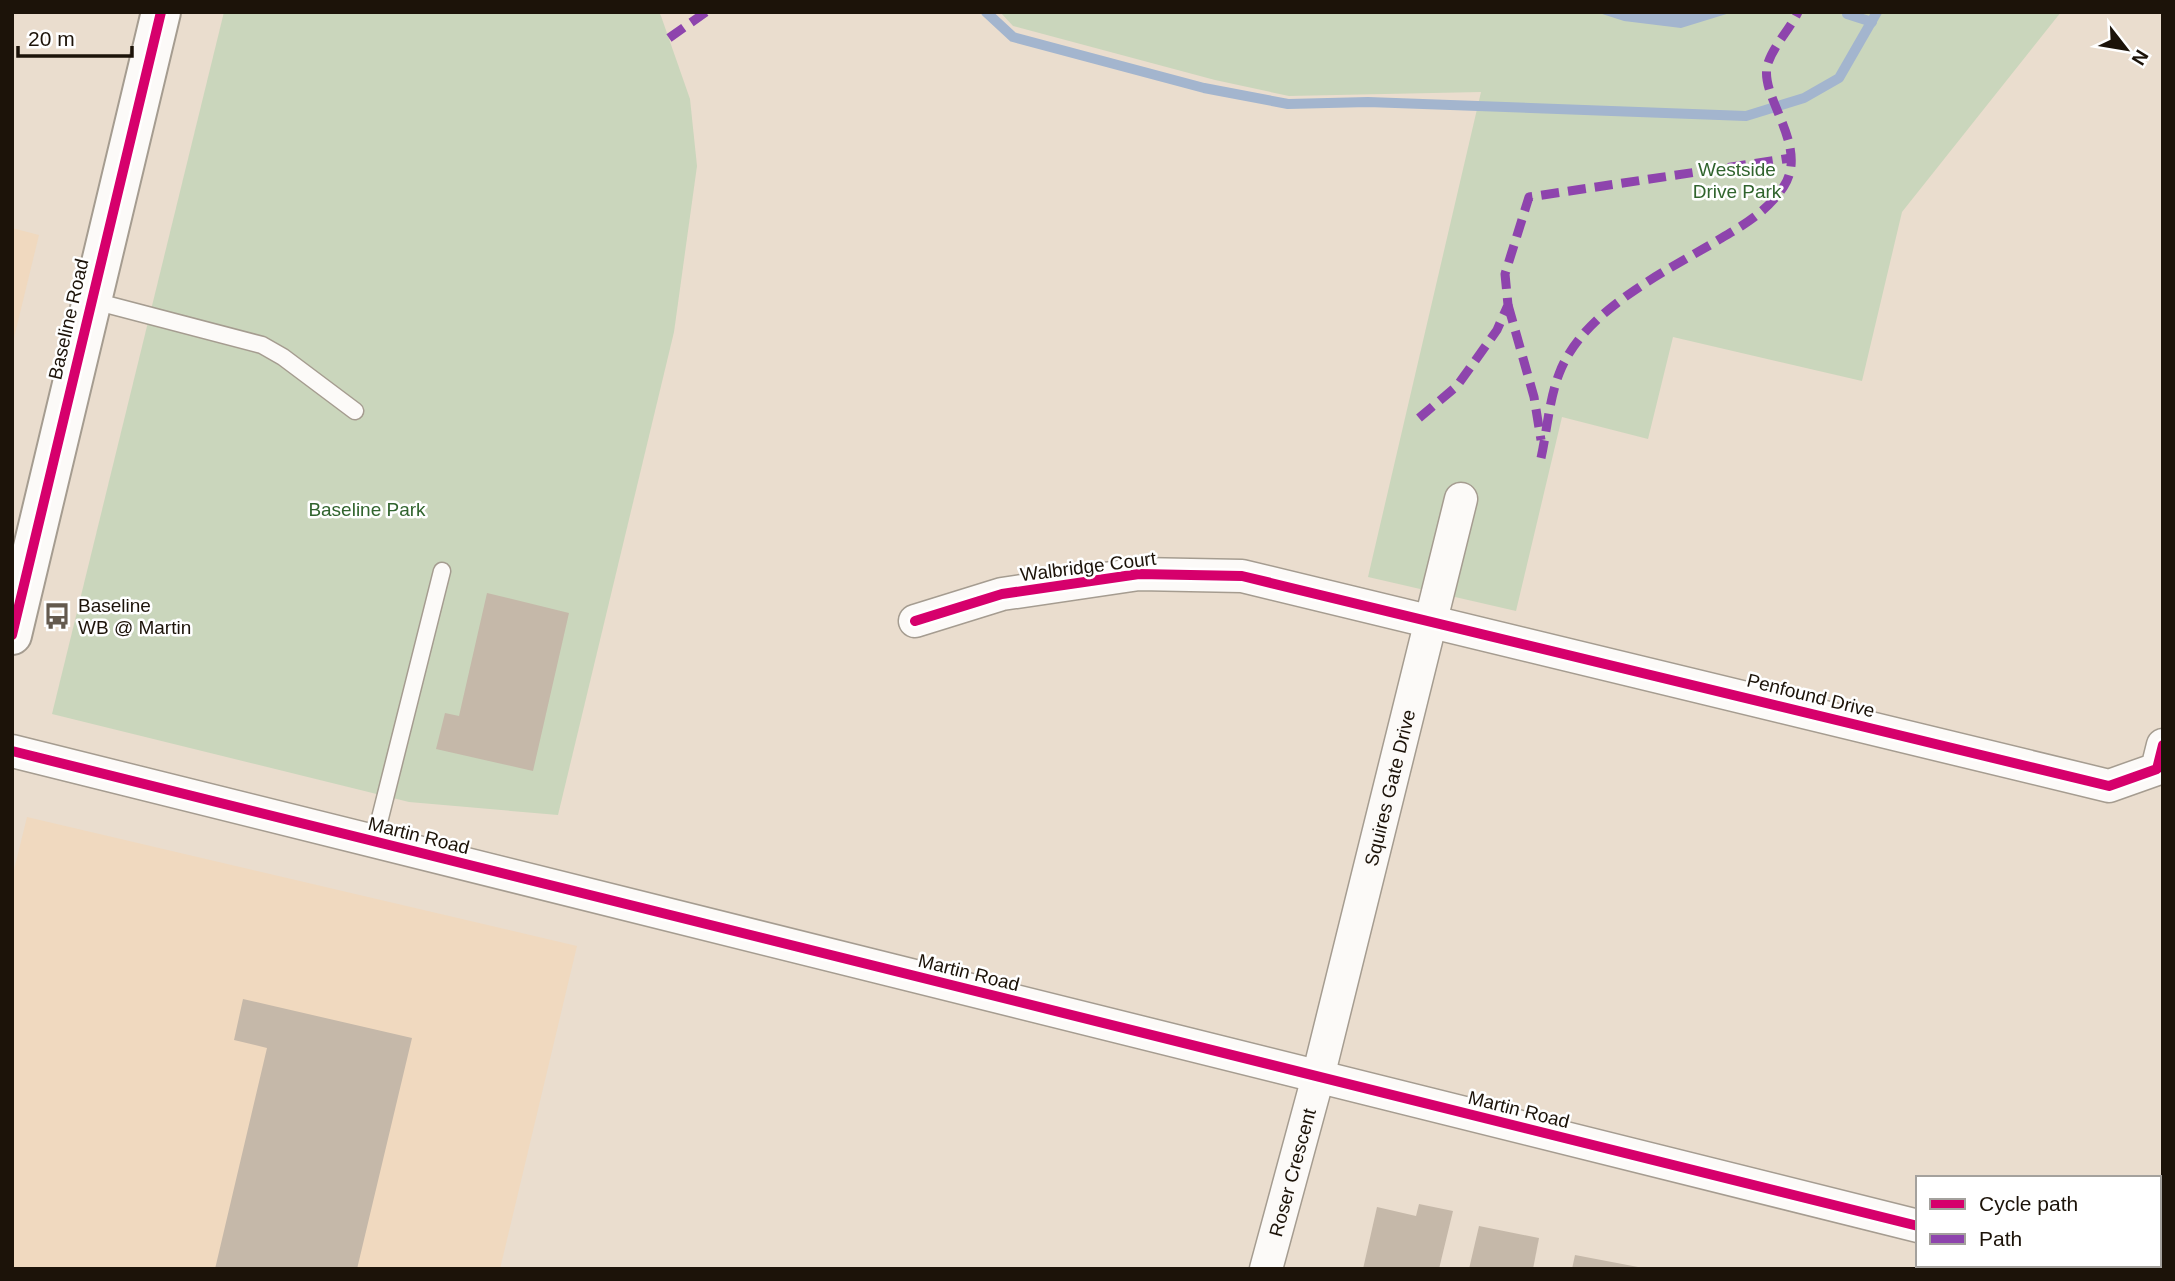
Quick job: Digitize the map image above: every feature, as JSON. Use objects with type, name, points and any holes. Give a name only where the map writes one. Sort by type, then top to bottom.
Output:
[{"type":"street","name":"Baseline Road","points":[[12,635],[160,12]]},
{"type":"street","name":"Squires Gate Drive","points":[[1318,1077],[1461,499]]},
{"type":"street","name":"Walbridge Court","points":[[915,621],[1002,594],[1139,574],[1242,576],[1432,620]]},
{"type":"street","name":"Penfound Drive","points":[[1432,620],[2109,786],[2157,769],[2163,746]]},
{"type":"street","name":"Martin Road","points":[[12,751],[1916,1226]]},
{"type":"street","name":"Roser Crescent","points":[[1266,1269],[1318,1077]]},
{"type":"lane","points":[[90,300],[262,345],[283,357],[355,411]]},
{"type":"lane","points":[[374,842],[442,571]]},
{"type":"shaded area","points":[[12,228],[39,235],[12,346]]},
{"type":"shaded area","points":[[27,817],[577,946],[500,1269],[12,1269],[12,878]]},
{"type":"green space","name":"Baseline Park","points":[[224,12],[659,12],[661,16],[690,99],[697,166],[674,332],[558,815],[409,802],[52,714]]},
{"type":"green space","name":"Westside Drive Park","points":[[1000,12],[2061,12],[1902,212],[1862,381],[1673,337],[1648,439],[1562,417],[1516,611],[1368,577],[1481,92],[1289,96],[1215,80],[1013,26]]},
{"type":"water","points":[[1596,12],[1733,12],[1681,28],[1624,21]]},
{"type":"building","points":[[487,593],[569,613],[533,771],[436,749],[445,713],[459,716]]},
{"type":"building","points":[[243,999],[412,1038],[357,1269],[215,1269],[267,1048],[234,1040]]},
{"type":"building","points":[[1419,1204],[1453,1211],[1439,1269],[1363,1269],[1377,1207],[1416,1216]]},
{"type":"building","points":[[1479,1226],[1539,1238],[1533,1269],[1469,1269]]},
{"type":"building","points":[[1575,1255],[1638,1267],[1638,1269],[1572,1269]]},
{"type":"waterway","points":[[986,12],[1013,37],[1204,88],[1288,104],[1368,102],[1746,116],[1804,98],[1839,78],[1877,12]]},
{"type":"waterway","points":[[1847,14],[1872,22]]},
{"type":"marked path","points":[[669,38],[706,12]]},
{"type":"marked path","points":[[1541,458],[1550,405],[1559,374],[1570,352],[1585,333],[1623,298],[1645,283],[1751,220],[1769,205],[1784,186],[1790,170],[1791,154],[1770,90],[1768,63],[1798,12]]},
{"type":"marked path","points":[[1419,418],[1457,386],[1497,330],[1508,305],[1505,274],[1529,197],[1791,158]]},
{"type":"marked path","points":[[1508,305],[1534,397],[1541,440]]},
{"type":"cycle path","points":[[12,635],[161,12]]},
{"type":"cycle path","points":[[915,621],[1002,594],[1139,574],[1242,576],[2109,786],[2157,769],[2163,745]]},
{"type":"cycle path","points":[[12,751],[1916,1226]]},
{"type":"place","name":"Baseline WB @ Martin","points":[[57,616]]}]
